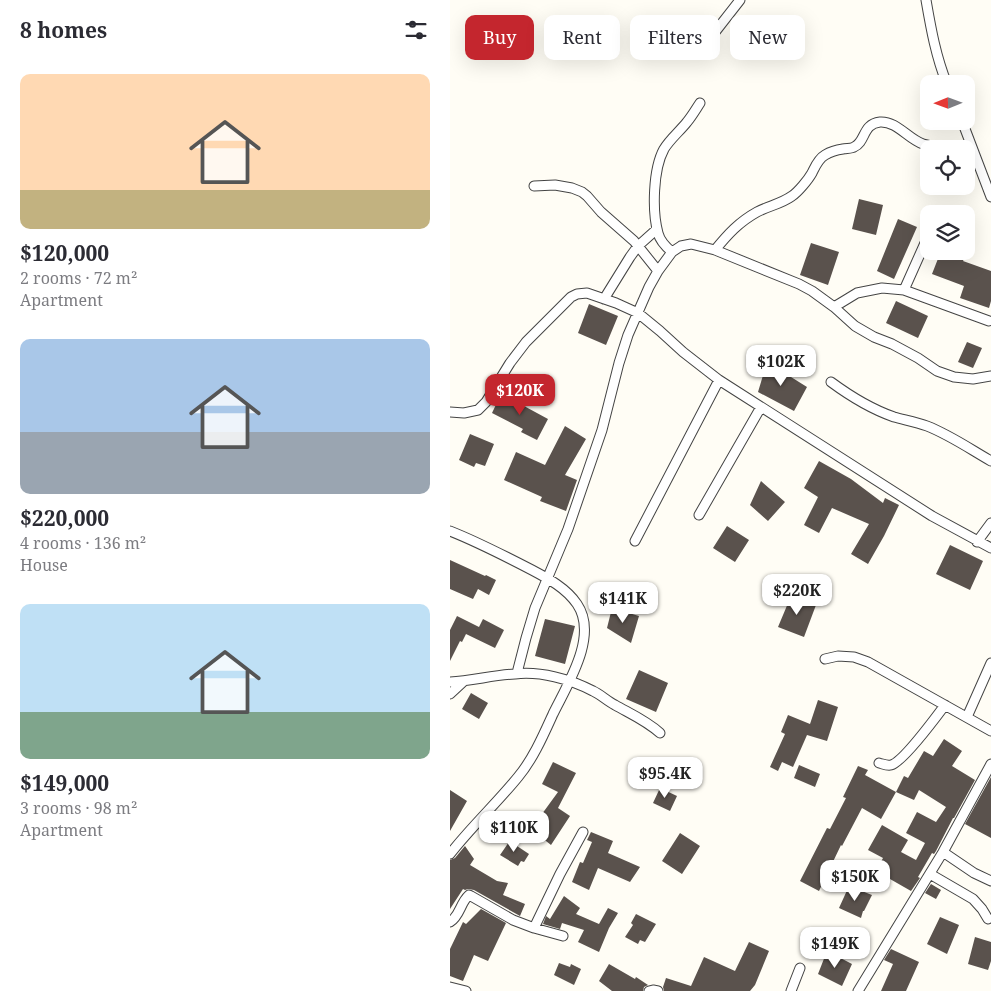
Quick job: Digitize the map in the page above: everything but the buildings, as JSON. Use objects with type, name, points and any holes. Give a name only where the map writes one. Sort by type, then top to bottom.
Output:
[{"type":"street","points":[[720,26],[740,0]]},
{"type":"street","points":[[926,0],[930,24],[944,75]]},
{"type":"street","points":[[672,252],[665,246],[658,235],[657,229],[655,187],[660,160],[665,148],[688,121],[700,103]]},
{"type":"street","points":[[715,250],[730,232],[741,223],[756,213],[793,196],[824,155],[837,150],[853,148],[859,143],[866,129],[873,124],[880,122],[895,126],[920,143]]},
{"type":"street","points":[[975,157],[991,197]]},
{"type":"street","points":[[534,186],[555,184],[582,192],[601,212],[630,236],[658,271]]},
{"type":"street","points":[[604,298],[638,246],[657,229]]},
{"type":"street","points":[[517,673],[533,616],[568,529],[602,430],[628,335],[658,271],[672,252],[681,246],[691,244],[715,250],[799,284],[834,307],[855,326],[918,358],[937,371],[954,377],[973,379],[991,376]]},
{"type":"street","points":[[904,290],[920,254]]},
{"type":"street","points":[[834,307],[857,293],[882,288],[904,290],[990,322]]},
{"type":"street","points":[[450,412],[464,413],[478,410],[486,402],[510,363],[526,342],[571,297],[577,294],[587,294],[604,298],[638,313],[682,352],[760,408],[932,516],[991,548]]},
{"type":"street","points":[[635,541],[719,380]]},
{"type":"street","points":[[831,382],[847,394],[869,406],[892,416],[927,426],[991,461]]},
{"type":"street","points":[[699,515],[760,408]]},
{"type":"street","points":[[977,542],[991,523]]},
{"type":"street","points":[[450,531],[480,543],[548,578],[568,593],[578,604],[584,616],[584,630],[578,660],[570,681],[536,749],[519,776],[450,854]]},
{"type":"street","points":[[825,659],[838,656],[854,657],[868,662],[991,731]]},
{"type":"street","points":[[967,717],[991,663]]},
{"type":"street","points":[[450,682],[517,673],[554,676],[594,691],[644,720],[660,733]]},
{"type":"street","points":[[450,694],[464,681]]},
{"type":"street","points":[[879,764],[888,765],[898,761],[922,735],[944,705]]},
{"type":"street","points":[[858,991],[930,874],[991,764]]},
{"type":"street","points":[[534,928],[583,832]]},
{"type":"street","points":[[942,852],[991,881]]},
{"type":"street","points":[[930,874],[973,899],[988,919]]},
{"type":"street","points":[[450,922],[455,918],[469,896],[514,920],[563,936]]},
{"type":"street","points":[[791,991],[800,968]]},
{"type":"street","points":[[450,987],[466,991]]},
{"type":"street","points":[[649,991],[658,991]]}]
